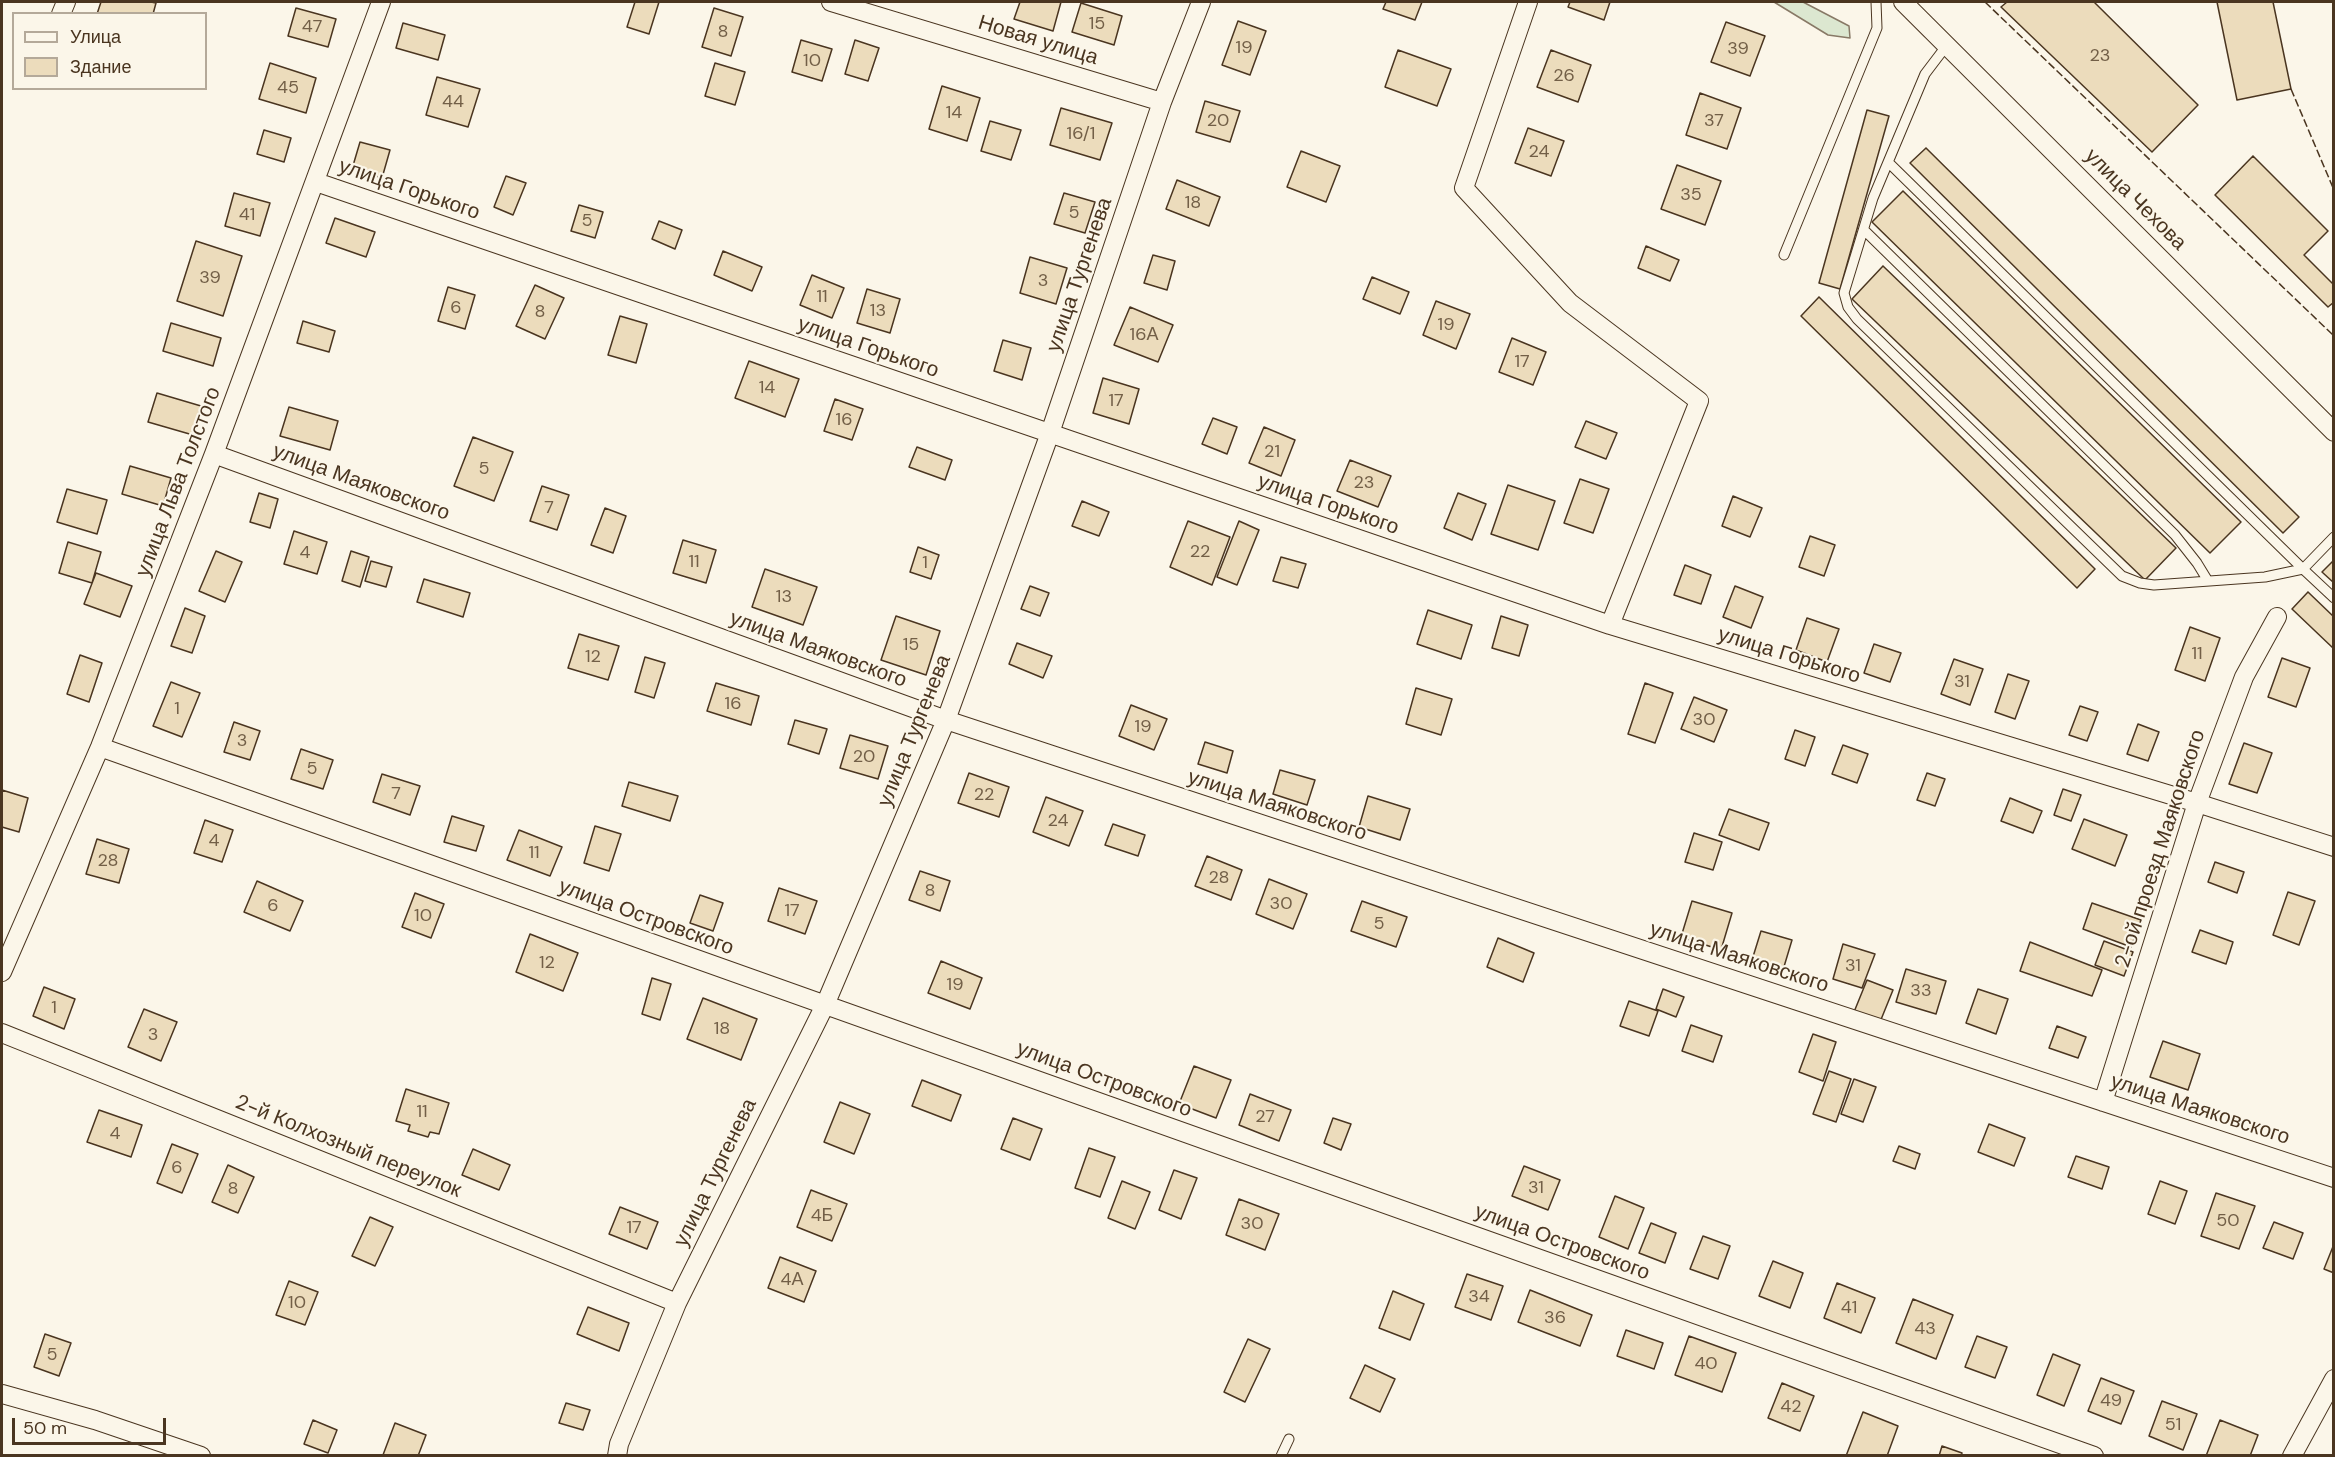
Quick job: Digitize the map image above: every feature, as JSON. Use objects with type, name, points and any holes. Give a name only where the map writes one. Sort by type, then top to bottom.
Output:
[{"type":"street","name":"улица Льва Толстого","points":[[2,972],[100,747],[214,454],[381,2]]},
{"type":"street","name":"Новая улица","points":[[831,2],[1162,102]]},
{"type":"street","name":"улица Тургенева","points":[[617,1455],[677,1303],[825,1005],[946,720],[1050,433],[1162,102],[1201,2]]},
{"type":"street","points":[[1528,2],[1464,188],[1570,303],[1699,401],[1610,625]]},
{"type":"street","name":"улица Чехова","points":[[1903,2],[2334,432]]},
{"type":"street","name":"улица Горького","points":[[316,182],[1610,625],[2197,803],[2334,847]]},
{"type":"street","name":"улица Маяковского","points":[[214,454],[946,720],[2334,1178]]},
{"type":"street","name":"2-ой проезд Маяковского","points":[[2103,1102],[2197,803],[2244,677],[2277,617]]},
{"type":"street","name":"улица Островского","points":[[100,747],[2094,1455]]},
{"type":"street","name":"2-й Колхозный переулок","points":[[2,1033],[677,1303]]},
{"type":"street","points":[[2292,1455],[2334,1379]]},
{"type":"street","points":[[2,1394],[95,1420],[201,1455]]},
{"type":"lane","points":[[1784,255],[1877,28],[1876,2]]},
{"type":"lane","points":[[1947,45],[1925,74],[1873,198],[1844,293],[1848,307],[1857,319],[2122,576],[2140,583],[2154,585],[2265,577],[2303,569],[2334,537]]},
{"type":"lane","points":[[1889,163],[2334,598]]},
{"type":"lane","points":[[1863,230],[2175,535],[2197,562],[2208,581]]},
{"type":"lane","points":[[1281,1455],[1289,1439]]},
{"type":"green space","points":[[1774,2],[1803,2],[1849,26],[1850,38],[1828,35]]},
{"type":"building","points":[[101,2],[156,3],[154,12],[98,12]]},
{"type":"building","points":[[635,2],[659,2],[649,34],[627,27]]},
{"type":"building","points":[[1020,2],[1061,2],[1053,31],[1014,19]]},
{"type":"building","points":[[1386,2],[1422,2],[1415,20],[1383,9]]},
{"type":"building","points":[[1570,2],[1610,2],[1604,20],[1568,7]]},
{"type":"building","points":[[2007,2],[2094,2],[2198,105],[2152,152],[2001,7]]},
{"type":"building","points":[[2217,2],[2273,2],[2291,89],[2237,100]]},
{"type":"building","points":[[1081,3],[1122,16],[1114,45],[1072,32]]},
{"type":"building","points":[[296,8],[336,19],[328,47],[288,36]]},
{"type":"building","points":[[714,8],[743,17],[731,56],[702,47]]},
{"type":"building","points":[[1238,21],[1266,31],[1250,75],[1222,65]]},
{"type":"building","points":[[1726,22],[1765,36],[1750,76],[1711,62]]},
{"type":"building","points":[[403,23],[445,35],[438,60],[396,48]]},
{"type":"building","points":[[801,40],[832,49],[822,81],[792,72]]},
{"type":"building","points":[[855,40],[879,48],[868,81],[845,74]]},
{"type":"building","points":[[1398,50],[1451,69],[1437,106],[1385,87]]},
{"type":"building","points":[[1551,50],[1591,65],[1578,102],[1537,87]]},
{"type":"building","points":[[270,63],[316,78],[306,113],[259,99]]},
{"type":"building","points":[[715,63],[745,72],[735,105],[705,96]]},
{"type":"building","points":[[437,77],[480,89],[468,127],[426,115]]},
{"type":"building","points":[[942,86],[980,98],[967,141],[929,129]]},
{"type":"building","points":[[1700,93],[1741,108],[1727,149],[1686,135]]},
{"type":"building","points":[[1205,101],[1240,111],[1230,142],[1196,132]]},
{"type":"building","points":[[1061,108],[1112,123],[1100,160],[1050,145]]},
{"type":"building","points":[[1867,110],[1889,116],[1840,289],[1819,283]]},
{"type":"building","points":[[990,121],[1021,130],[1011,160],[981,151]]},
{"type":"building","points":[[1528,128],[1564,141],[1551,176],[1515,163]]},
{"type":"building","points":[[264,130],[291,138],[284,162],[257,154]]},
{"type":"building","points":[[360,142],[390,150],[382,178],[352,169]]},
{"type":"building","points":[[1926,148],[2299,517],[2283,533],[1910,163]]},
{"type":"building","points":[[1301,151],[1340,166],[1326,202],[1287,187]]},
{"type":"building","points":[[2253,156],[2328,231],[2304,255],[2334,285],[2334,302],[2328,307],[2215,195]]},
{"type":"building","points":[[1677,165],[1721,181],[1705,225],[1661,209]]},
{"type":"building","points":[[506,176],[526,183],[513,215],[494,207]]},
{"type":"building","points":[[1177,180],[1220,197],[1209,226],[1166,209]]},
{"type":"building","points":[[1903,191],[2241,522],[2210,553],[1872,222]]},
{"type":"building","points":[[234,193],[270,203],[260,236],[225,226]]},
{"type":"building","points":[[1064,193],[1095,202],[1085,233],[1054,224]]},
{"type":"building","points":[[579,205],[603,212],[595,238],[571,231]]},
{"type":"building","points":[[335,218],[375,232],[366,257],[326,243]]},
{"type":"building","points":[[659,221],[682,230],[675,249],[652,239]]},
{"type":"building","points":[[196,241],[242,256],[223,316],[177,301]]},
{"type":"building","points":[[1646,246],[1679,260],[1670,281],[1638,268]]},
{"type":"building","points":[[723,251],[762,267],[752,291],[714,275]]},
{"type":"building","points":[[1153,255],[1175,261],[1167,290],[1144,283]]},
{"type":"building","points":[[1030,257],[1067,268],[1056,304],[1020,293]]},
{"type":"building","points":[[1883,266],[2176,548],[2145,580],[1852,299]]},
{"type":"building","points":[[812,275],[844,288],[832,318],[800,305]]},
{"type":"building","points":[[1372,277],[1409,292],[1400,314],[1363,299]]},
{"type":"building","points":[[535,285],[564,298],[545,339],[516,326]]},
{"type":"building","points":[[448,287],[475,295],[465,329],[438,321]]},
{"type":"building","points":[[867,289],[900,299],[890,333],[857,323]]},
{"type":"building","points":[[1819,297],[2095,569],[2077,588],[1801,316]]},
{"type":"building","points":[[1436,301],[1470,314],[1456,349],[1423,335]]},
{"type":"building","points":[[1130,307],[1173,325],[1158,362],[1114,345]]},
{"type":"building","points":[[620,316],[647,324],[636,363],[608,355]]},
{"type":"building","points":[[303,321],[335,331],[329,352],[297,343]]},
{"type":"building","points":[[171,323],[221,338],[213,366],[163,351]]},
{"type":"building","points":[[1512,338],[1546,352],[1533,385],[1499,372]]},
{"type":"building","points":[[1003,340],[1031,348],[1022,380],[994,371]]},
{"type":"building","points":[[749,361],[799,379],[785,417],[735,398]]},
{"type":"building","points":[[1103,378],[1139,389],[1129,424],[1093,413]]},
{"type":"building","points":[[157,393],[201,406],[193,435],[148,422]]},
{"type":"building","points":[[835,399],[863,409],[852,440],[824,431]]},
{"type":"building","points":[[289,407],[338,421],[330,450],[280,436]]},
{"type":"building","points":[[1213,418],[1237,427],[1227,454],[1202,444]]},
{"type":"building","points":[[1586,421],[1617,433],[1606,459],[1575,447]]},
{"type":"building","points":[[1264,427],[1295,440],[1281,476],[1249,463]]},
{"type":"building","points":[[473,437],[513,452],[494,501],[454,486]]},
{"type":"building","points":[[917,447],[952,460],[945,480],[909,467]]},
{"type":"building","points":[[1350,460],[1391,476],[1378,507],[1337,491]]},
{"type":"building","points":[[130,466],[171,478],[163,506],[122,494]]},
{"type":"building","points":[[1580,479],[1609,489],[1593,533],[1564,523]]},
{"type":"building","points":[[1508,485],[1555,501],[1538,550],[1491,534]]},
{"type":"building","points":[[542,486],[569,495],[557,530],[530,521]]},
{"type":"building","points":[[67,489],[107,500],[97,534],[57,522]]},
{"type":"building","points":[[259,493],[278,499],[270,528],[250,522]]},
{"type":"building","points":[[1458,493],[1486,504],[1472,540],[1444,528]]},
{"type":"building","points":[[1733,496],[1762,508],[1750,537],[1722,526]]},
{"type":"building","points":[[1082,501],[1109,512],[1099,536],[1072,526]]},
{"type":"building","points":[[605,508],[626,516],[613,553],[591,545]]},
{"type":"building","points":[[1188,521],[1230,537],[1212,585],[1170,567]]},
{"type":"building","points":[[1239,521],[1259,530],[1237,585],[1217,577]]},
{"type":"building","points":[[294,531],[327,542],[317,574],[284,564]]},
{"type":"building","points":[[1810,536],[1835,545],[1824,576],[1799,567]]},
{"type":"building","points":[[683,540],[716,550],[706,583],[673,573]]},
{"type":"building","points":[[68,542],[101,552],[92,583],[59,573]]},
{"type":"building","points":[[918,547],[939,555],[931,579],[910,572]]},
{"type":"building","points":[[216,551],[242,562],[225,602],[199,591]]},
{"type":"building","points":[[351,551],[369,557],[360,587],[342,581]]},
{"type":"building","points":[[1281,557],[1306,564],[1298,588],[1273,581]]},
{"type":"building","points":[[2334,560],[2334,583],[2322,572]]},
{"type":"building","points":[[371,561],[392,567],[386,587],[365,581]]},
{"type":"building","points":[[1685,565],[1711,575],[1701,604],[1674,595]]},
{"type":"building","points":[[765,569],[817,587],[803,625],[752,607]]},
{"type":"building","points":[[96,573],[132,586],[120,617],[84,604]]},
{"type":"building","points":[[424,579],[470,593],[463,617],[417,602]]},
{"type":"building","points":[[1030,586],[1049,593],[1040,616],[1021,609]]},
{"type":"building","points":[[1735,586],[1763,597],[1751,628],[1723,617]]},
{"type":"building","points":[[2308,592],[2334,617],[2334,649],[2292,609]]},
{"type":"building","points":[[185,608],[205,616],[192,653],[171,646]]},
{"type":"building","points":[[1428,610],[1472,625],[1461,659],[1417,644]]},
{"type":"building","points":[[896,616],[940,631],[926,675],[881,660]]},
{"type":"building","points":[[1501,616],[1528,625],[1519,656],[1492,648]]},
{"type":"building","points":[[1807,618],[1839,629],[1827,662],[1796,650]]},
{"type":"building","points":[[2190,627],[2220,638],[2205,681],[2175,670]]},
{"type":"building","points":[[579,634],[619,646],[608,680],[568,668]]},
{"type":"building","points":[[1017,643],[1052,656],[1043,678],[1009,664]]},
{"type":"building","points":[[1874,644],[1901,653],[1890,682],[1864,673]]},
{"type":"building","points":[[80,655],[102,663],[89,702],[67,694]]},
{"type":"building","points":[[645,657],[665,663],[654,698],[635,692]]},
{"type":"building","points":[[2282,658],[2310,668],[2296,707],[2268,697]]},
{"type":"building","points":[[1954,659],[1983,669],[1970,705],[1941,694]]},
{"type":"building","points":[[2008,674],[2029,681],[2015,719],[1995,712]]},
{"type":"building","points":[[171,682],[200,693],[182,737],[153,726]]},
{"type":"building","points":[[716,683],[759,696],[751,725],[707,711]]},
{"type":"building","points":[[1645,683],[1673,693],[1655,743],[1628,734]]},
{"type":"building","points":[[1416,688],[1452,699],[1441,735],[1406,724]]},
{"type":"building","points":[[1694,697],[1727,710],[1714,742],[1681,729]]},
{"type":"building","points":[[1131,705],[1167,719],[1154,750],[1119,736]]},
{"type":"building","points":[[2080,706],[2098,712],[2087,741],[2069,735]]},
{"type":"building","points":[[795,720],[827,729],[819,754],[788,744]]},
{"type":"building","points":[[234,722],[260,731],[250,760],[224,752]]},
{"type":"building","points":[[2138,724],[2159,732],[2148,761],[2127,754]]},
{"type":"building","points":[[1795,730],[1815,737],[1805,766],[1785,759]]},
{"type":"building","points":[[850,735],[888,746],[878,779],[840,768]]},
{"type":"building","points":[[1205,742],[1233,751],[1227,773],[1198,764]]},
{"type":"building","points":[[2244,743],[2272,753],[2257,793],[2229,784]]},
{"type":"building","points":[[1843,745],[1868,754],[1857,783],[1832,774]]},
{"type":"building","points":[[301,749],[333,760],[323,789],[291,779]]},
{"type":"building","points":[[1280,770],[1315,780],[1307,805],[1273,794]]},
{"type":"building","points":[[969,773],[1009,787],[999,817],[958,803]]},
{"type":"building","points":[[1927,773],[1945,779],[1935,806],[1917,800]]},
{"type":"building","points":[[382,774],[420,786],[410,815],[373,802]]},
{"type":"building","points":[[629,782],[678,796],[670,821],[622,806]]},
{"type":"building","points":[[2063,789],[2081,795],[2071,821],[2054,815]]},
{"type":"building","points":[[2,790],[28,798],[19,832],[2,827]]},
{"type":"building","points":[[1368,796],[1410,809],[1400,840],[1359,827]]},
{"type":"building","points":[[1046,797],[1083,811],[1069,846],[1033,832]]},
{"type":"building","points":[[2010,798],[2042,811],[2033,833],[2001,821]]},
{"type":"building","points":[[1729,809],[1769,823],[1759,850],[1719,835]]},
{"type":"building","points":[[452,816],[484,826],[476,851],[444,842]]},
{"type":"building","points":[[2084,819],[2127,835],[2115,866],[2072,849]]},
{"type":"building","points":[[205,820],[233,830],[222,862],[194,853]]},
{"type":"building","points":[[1113,824],[1145,835],[1138,856],[1105,845]]},
{"type":"building","points":[[595,826],[621,834],[609,871],[584,863]]},
{"type":"building","points":[[519,830],[562,847],[550,876],[507,860]]},
{"type":"building","points":[[1694,833],[1722,842],[1713,870],[1685,862]]},
{"type":"building","points":[[97,839],[129,849],[119,883],[86,874]]},
{"type":"building","points":[[1207,856],[1242,870],[1231,900],[1195,886]]},
{"type":"building","points":[[2215,862],[2244,872],[2237,893],[2208,882]]},
{"type":"building","points":[[920,871],[950,881],[940,911],[909,900]]},
{"type":"building","points":[[1269,879],[1307,894],[1293,929],[1256,914]]},
{"type":"building","points":[[257,881],[303,901],[290,931],[244,912]]},
{"type":"building","points":[[779,888],[817,901],[805,934],[768,921]]},
{"type":"building","points":[[2288,892],[2315,901],[2299,945],[2273,935]]},
{"type":"building","points":[[415,893],[444,904],[431,938],[402,927]]},
{"type":"building","points":[[700,895],[723,903],[713,931],[690,923]]},
{"type":"building","points":[[1362,901],[1407,917],[1396,947],[1351,931]]},
{"type":"building","points":[[1692,901],[1732,913],[1721,950],[1681,937]]},
{"type":"building","points":[[2092,903],[2141,920],[2131,947],[2083,929]]},
{"type":"building","points":[[2200,930],[2233,942],[2226,964],[2192,952]]},
{"type":"building","points":[[1761,931],[1792,940],[1783,970],[1752,960]]},
{"type":"building","points":[[530,934],[578,953],[563,991],[516,972]]},
{"type":"building","points":[[1498,938],[1534,953],[1523,982],[1487,967]]},
{"type":"building","points":[[2104,941],[2133,952],[2124,976],[2095,965]]},
{"type":"building","points":[[2030,942],[2102,970],[2092,996],[2020,971]]},
{"type":"building","points":[[1843,944],[1875,954],[1862,988],[1833,979]]},
{"type":"building","points":[[941,961],[982,978],[970,1009],[928,993]]},
{"type":"building","points":[[1906,969],[1946,981],[1936,1014],[1896,1002]]},
{"type":"building","points":[[652,978],[671,984],[660,1020],[642,1014]]},
{"type":"building","points":[[1867,980],[1893,990],[1880,1022],[1854,1012]]},
{"type":"building","points":[[44,987],[75,999],[64,1029],[33,1016]]},
{"type":"building","points":[[1663,989],[1684,997],[1676,1017],[1656,1009]]},
{"type":"building","points":[[1978,989],[2008,999],[1996,1034],[1966,1023]]},
{"type":"building","points":[[703,998],[757,1019],[741,1060],[687,1039]]},
{"type":"building","points":[[1629,1001],[1658,1011],[1649,1036],[1620,1026]]},
{"type":"building","points":[[144,1009],[177,1022],[161,1061],[128,1047]]},
{"type":"building","points":[[1691,1025],[1722,1036],[1713,1062],[1682,1051]]},
{"type":"building","points":[[2057,1026],[2086,1037],[2078,1058],[2049,1048]]},
{"type":"building","points":[[1813,1034],[1836,1042],[1823,1081],[1799,1072]]},
{"type":"building","points":[[2163,1041],[2200,1054],[2188,1090],[2150,1077]]},
{"type":"building","points":[[1194,1066],[1231,1080],[1216,1118],[1179,1104]]},
{"type":"building","points":[[1829,1071],[1851,1079],[1836,1122],[1813,1114]]},
{"type":"building","points":[[1854,1079],[1876,1087],[1863,1122],[1841,1114]]},
{"type":"building","points":[[922,1080],[961,1095],[951,1121],[912,1106]]},
{"type":"building","points":[[406,1089],[449,1103],[439,1134],[430,1132],[428,1137],[408,1131],[410,1125],[396,1121]]},
{"type":"building","points":[[1250,1094],[1291,1110],[1279,1141],[1239,1125]]},
{"type":"building","points":[[840,1102],[870,1114],[854,1154],[824,1142]]},
{"type":"building","points":[[99,1110],[142,1125],[131,1157],[87,1142]]},
{"type":"building","points":[[1013,1118],[1042,1129],[1030,1160],[1001,1149]]},
{"type":"building","points":[[1333,1118],[1351,1124],[1341,1150],[1324,1143]]},
{"type":"building","points":[[1989,1124],[2025,1138],[2014,1166],[1978,1152]]},
{"type":"building","points":[[172,1144],[198,1154],[182,1193],[157,1183]]},
{"type":"building","points":[[1899,1146],[1920,1154],[1915,1169],[1893,1161]]},
{"type":"building","points":[[1089,1148],[1115,1157],[1100,1197],[1075,1188]]},
{"type":"building","points":[[473,1149],[510,1165],[499,1190],[462,1175]]},
{"type":"building","points":[[2076,1156],[2109,1167],[2102,1189],[2068,1177]]},
{"type":"building","points":[[228,1165],[254,1177],[238,1213],[212,1202]]},
{"type":"building","points":[[1524,1166],[1560,1180],[1548,1210],[1512,1196]]},
{"type":"building","points":[[1174,1170],[1197,1178],[1181,1219],[1159,1210]]},
{"type":"building","points":[[1122,1181],[1150,1192],[1135,1229],[1108,1218]]},
{"type":"building","points":[[2160,1181],[2187,1191],[2175,1224],[2148,1214]]},
{"type":"building","points":[[811,1190],[847,1204],[832,1241],[797,1227]]},
{"type":"building","points":[[2216,1193],[2255,1206],[2239,1249],[2201,1236]]},
{"type":"building","points":[[1615,1196],[1644,1208],[1628,1249],[1599,1237]]},
{"type":"building","points":[[1239,1199],[1279,1214],[1265,1250],[1226,1235]]},
{"type":"building","points":[[620,1207],[658,1222],[647,1249],[609,1234]]},
{"type":"building","points":[[370,1217],[393,1227],[375,1266],[352,1256]]},
{"type":"building","points":[[2274,1222],[2303,1233],[2293,1259],[2263,1248]]},
{"type":"building","points":[[1651,1223],[1676,1233],[1665,1263],[1639,1253]]},
{"type":"building","points":[[1703,1236],[1730,1246],[1718,1279],[1690,1269]]},
{"type":"building","points":[[2334,1244],[2334,1273],[2324,1269]]},
{"type":"building","points":[[780,1257],[816,1271],[804,1302],[768,1288]]},
{"type":"building","points":[[1773,1261],[1803,1273],[1790,1308],[1759,1296]]},
{"type":"building","points":[[1467,1274],[1503,1286],[1491,1320],[1455,1307]]},
{"type":"building","points":[[289,1281],[318,1292],[305,1325],[276,1315]]},
{"type":"building","points":[[1837,1283],[1875,1298],[1861,1333],[1824,1318]]},
{"type":"building","points":[[1530,1290],[1592,1315],[1580,1346],[1518,1322]]},
{"type":"building","points":[[1393,1291],[1424,1304],[1410,1340],[1379,1328]]},
{"type":"building","points":[[1913,1299],[1953,1315],[1936,1359],[1896,1343]]},
{"type":"building","points":[[588,1307],[629,1323],[619,1351],[577,1334]]},
{"type":"building","points":[[1626,1330],[1663,1343],[1654,1369],[1617,1356]]},
{"type":"building","points":[[45,1334],[71,1343],[59,1376],[34,1367]]},
{"type":"building","points":[[1689,1336],[1736,1353],[1722,1392],[1675,1375]]},
{"type":"building","points":[[1977,1336],[2007,1347],[1995,1378],[1965,1367]]},
{"type":"building","points":[[1248,1339],[1270,1349],[1245,1402],[1224,1392]]},
{"type":"building","points":[[2053,1354],[2080,1365],[2064,1406],[2037,1395]]},
{"type":"building","points":[[1365,1365],[1395,1379],[1380,1412],[1350,1398]]},
{"type":"building","points":[[2101,1378],[2134,1391],[2121,1424],[2088,1411]]},
{"type":"building","points":[[1782,1383],[1814,1396],[1800,1431],[1768,1418]]},
{"type":"building","points":[[2162,1401],[2197,1414],[2183,1450],[2149,1436]]},
{"type":"building","points":[[566,1403],[590,1410],[583,1430],[559,1423]]},
{"type":"building","points":[[1863,1412],[1898,1426],[1887,1456],[1846,1456]]},
{"type":"building","points":[[313,1420],[337,1430],[328,1453],[304,1444]]},
{"type":"building","points":[[2220,1420],[2258,1435],[2250,1456],[2206,1456]]},
{"type":"building","points":[[395,1423],[426,1435],[418,1456],[383,1455]]},
{"type":"building","points":[[1942,1446],[1962,1453],[1961,1456],[1939,1456]]},
{"type":"fence","points":[[1985,2],[2334,336]]},
{"type":"fence","points":[[2291,89],[2334,190]]}]
